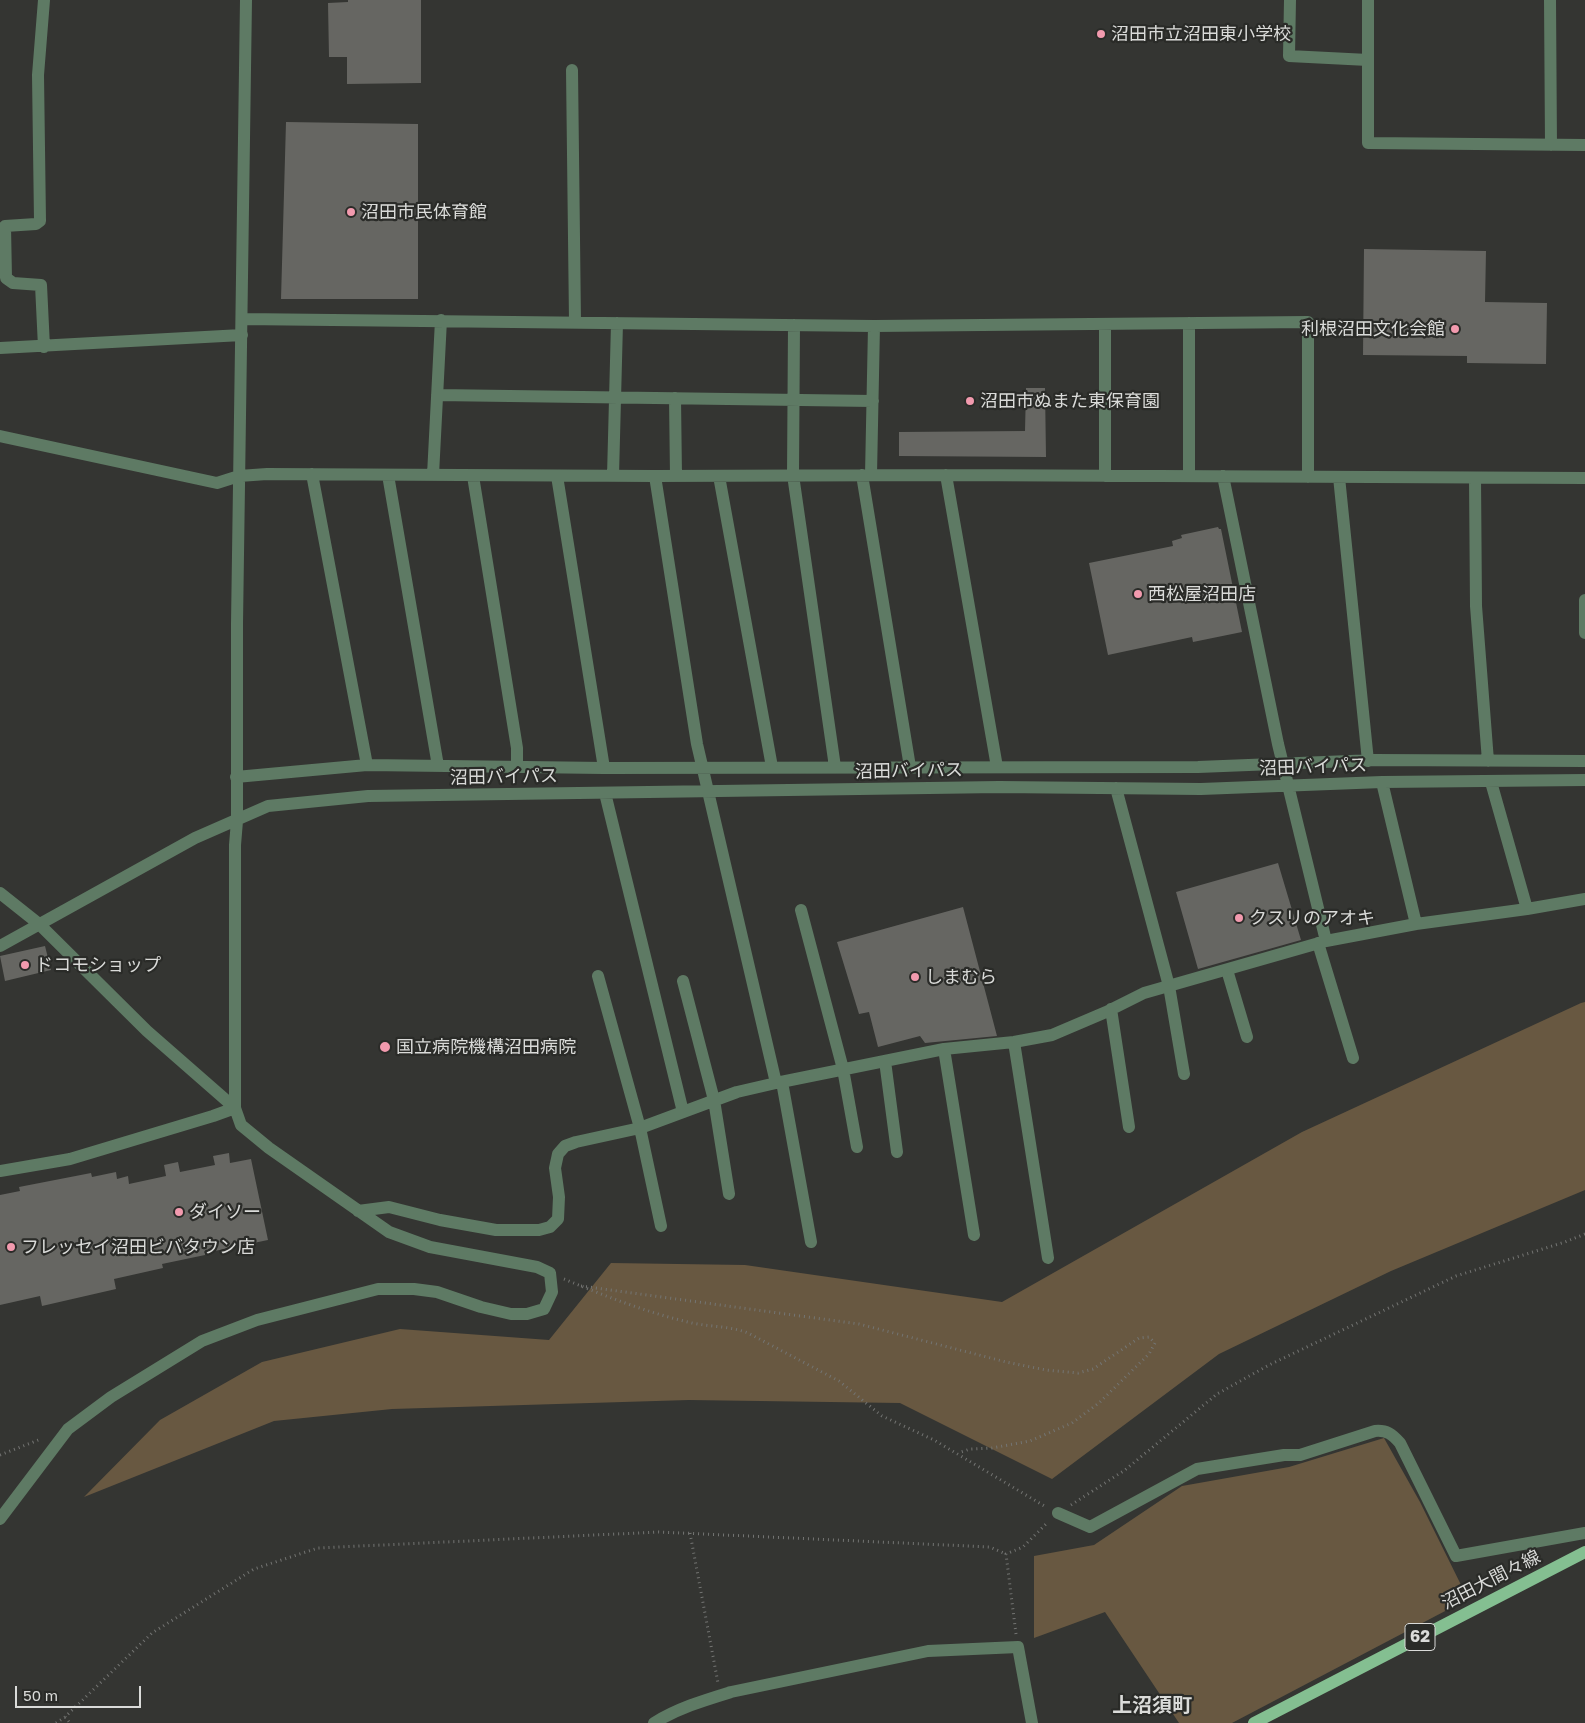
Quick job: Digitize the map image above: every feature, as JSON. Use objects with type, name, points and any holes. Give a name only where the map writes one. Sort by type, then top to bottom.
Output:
[{"type":"main road","name":"沼田大間々線","points":[[1254,1723],[1585,1552]]},
{"type":"street","points":[[44,0],[38,75],[40,221],[36,224],[5,226],[6,278],[13,283],[41,285],[44,347]]},
{"type":"street","points":[[0,1519],[68,1429],[111,1397],[202,1342],[257,1320],[378,1289],[414,1289],[437,1292],[481,1307],[511,1314],[527,1314],[544,1309],[552,1292],[550,1273],[537,1267],[430,1247],[389,1232],[269,1148],[241,1125],[234,1108],[235,845],[237,821],[236,624],[246,0]]},
{"type":"street","points":[[1290,0],[1289,56],[1368,60]]},
{"type":"street","points":[[1368,0],[1368,143],[1585,145]]},
{"type":"street","points":[[1550,0],[1551,144]]},
{"type":"street","points":[[572,70],[575,322]]},
{"type":"street","points":[[242,319],[874,326],[1308,322],[1308,477]]},
{"type":"street","points":[[434,475],[441,320]]},
{"type":"street","points":[[613,476],[617,323]]},
{"type":"street","points":[[1189,323],[1189,476]]},
{"type":"street","points":[[1105,324],[1105,476]]},
{"type":"street","points":[[794,325],[793,475],[836,767]]},
{"type":"street","points":[[874,326],[873,401],[867,475],[910,767]]},
{"type":"street","points":[[0,348],[242,335]]},
{"type":"street","points":[[437,395],[873,401]]},
{"type":"street","points":[[676,398],[676,476]]},
{"type":"street","points":[[0,436],[217,483],[239,476],[312,474],[1585,478]]},
{"type":"street","points":[[312,474],[367,765]]},
{"type":"street","points":[[388,475],[438,766]]},
{"type":"street","points":[[946,475],[997,767]]},
{"type":"street","points":[[472,476],[517,748],[517,767]]},
{"type":"street","points":[[558,476],[604,768]]},
{"type":"street","points":[[655,476],[697,744],[779,1082],[811,1242]]},
{"type":"street","points":[[719,476],[772,768]]},
{"type":"street","points":[[1223,476],[1282,764],[1322,942],[1353,1058]]},
{"type":"street","points":[[1339,477],[1368,761]]},
{"type":"street","points":[[1475,478],[1476,606],[1488,761]]},
{"type":"street","points":[[1585,600],[1585,632]]},
{"type":"street","name":"沼田バイパス","points":[[236,777],[367,765],[604,768],[1198,767],[1368,761],[1585,761]]},
{"type":"street","name":"沼田バイパス","points":[[0,946],[195,838],[268,806],[368,796],[999,787],[1201,789],[1382,782],[1585,780]]},
{"type":"street","points":[[1382,782],[1416,924]]},
{"type":"street","points":[[1491,782],[1527,910]]},
{"type":"street","points":[[1116,788],[1168,986],[1184,1074]]},
{"type":"street","points":[[604,793],[683,1112]]},
{"type":"street","points":[[0,893],[39,924],[147,1031],[234,1108]]},
{"type":"street","points":[[358,1211],[389,1207],[440,1220],[496,1230],[539,1230],[550,1227],[558,1219],[559,1197],[555,1168],[558,1154],[565,1146],[576,1142],[640,1128],[737,1092],[779,1082],[944,1049],[1014,1042],[1052,1035],[1144,993],[1322,942],[1416,924],[1527,910],[1585,899]]},
{"type":"street","points":[[801,910],[843,1069],[856,1147]]},
{"type":"street","points":[[1227,970],[1247,1037]]},
{"type":"street","points":[[598,976],[640,1128],[661,1226]]},
{"type":"street","points":[[683,981],[714,1100],[730,1194]]},
{"type":"street","points":[[1111,1009],[1129,1127]]},
{"type":"street","points":[[1014,1042],[1048,1258]]},
{"type":"street","points":[[944,1049],[974,1235]]},
{"type":"street","points":[[884,1061],[897,1152]]},
{"type":"street","points":[[0,1171],[70,1159],[234,1108]]},
{"type":"street","points":[[1058,1514],[1090,1527],[1197,1469],[1284,1455],[1300,1455],[1385,1430],[1400,1442],[1456,1556],[1585,1533]]},
{"type":"street","points":[[654,1723],[668,1714],[720,1695],[928,1651],[1018,1647],[1032,1723]]},
{"type":"path","points":[[56,1723],[65,1717],[152,1633],[254,1569],[318,1548],[649,1532],[990,1547],[1006,1554],[1023,1546],[1058,1514],[1125,1470],[1217,1394],[1270,1365],[1456,1276],[1585,1234]]},
{"type":"path","points":[[550,1273],[641,1308],[692,1323],[738,1329],[748,1333],[839,1381],[882,1416],[958,1453],[1058,1514]]},
{"type":"path","points":[[581,1286],[859,1324],[1006,1362],[1070,1373],[1094,1369],[1139,1338],[1149,1337],[1155,1343],[1149,1354],[1099,1403],[1072,1423],[1030,1441],[992,1448],[970,1449],[958,1453]]},
{"type":"path","points":[[0,1455],[43,1438]]},
{"type":"path","points":[[690,1534],[720,1695]]},
{"type":"path","points":[[1006,1554],[1018,1647]]},
{"type":"path","points":[[65,1717],[70,1723]]},
{"type":"shaded area","points":[[1585,1002],[1585,1190],[1391,1271],[1219,1354],[1052,1479],[900,1403],[689,1400],[392,1409],[274,1421],[84,1497],[160,1420],[262,1362],[400,1329],[549,1340],[611,1263],[745,1265],[1002,1302],[1302,1132]]},
{"type":"shaded area","points":[[1384,1438],[1420,1502],[1468,1599],[1232,1723],[1179,1723],[1105,1612],[1034,1638],[1034,1556],[1094,1545],[1182,1486],[1289,1467]]},
{"type":"building","points":[[348,0],[421,0],[421,83],[347,84],[347,57],[329,57],[328,3],[348,2]]},
{"type":"building","name":"沼田市民体育館","points":[[286,122],[418,124],[418,299],[281,299]]},
{"type":"building","name":"利根沼田文化会館","points":[[1364,249],[1486,251],[1485,302],[1547,303],[1546,364],[1467,363],[1467,356],[1363,355]]},
{"type":"building","points":[[1026,388],[1045,388],[1046,457],[899,456],[899,432],[1025,431]]},
{"type":"building","points":[[1218,527],[1221,529],[1242,632],[1193,642],[1192,637],[1108,655],[1089,563],[1173,546],[1172,541],[1182,538],[1181,535]]},
{"type":"building","name":"クスリのアオキ","points":[[1278,863],[1301,940],[1198,969],[1176,892]]},
{"type":"building","name":"しまむら","points":[[963,907],[997,1036],[925,1043],[920,1036],[878,1047],[869,1012],[859,1014],[837,942]]},
{"type":"building","name":"ドコモショップ","points":[[45,946],[51,970],[5,981],[0,956]]},
{"type":"building","points":[[229,1153],[230,1163],[251,1159],[268,1240],[205,1253],[205,1255],[162,1264],[163,1268],[114,1279],[116,1289],[42,1306],[40,1296],[0,1305],[0,1195],[20,1191],[19,1187],[91,1173],[92,1177],[116,1172],[117,1179],[128,1176],[129,1184],[166,1176],[164,1165],[178,1162],[180,1172],[215,1165],[213,1156]]},
{"type":"place","name":"沼田市立沼田東小学校","points":[[1101,34]]},
{"type":"place","name":"沼田市民体育館","points":[[351,212]]},
{"type":"place","name":"利根沼田文化会館","points":[[1455,329]]},
{"type":"place","name":"沼田市ぬまた東保育園","points":[[970,401]]},
{"type":"place","name":"西松屋沼田店","points":[[1138,594]]},
{"type":"place","name":"クスリのアオキ","points":[[1239,918]]},
{"type":"place","name":"ドコモショップ","points":[[25,965]]},
{"type":"place","name":"しまむら","points":[[915,977]]},
{"type":"place","name":"国立病院機構沼田病院","points":[[385,1047]]},
{"type":"place","name":"ダイソー","points":[[179,1212]]},
{"type":"place","name":"フレッセイ沼田ビバタウン店","points":[[11,1247]]},
{"type":"district","name":"上沼須町","points":[[1152,1706]]}]
